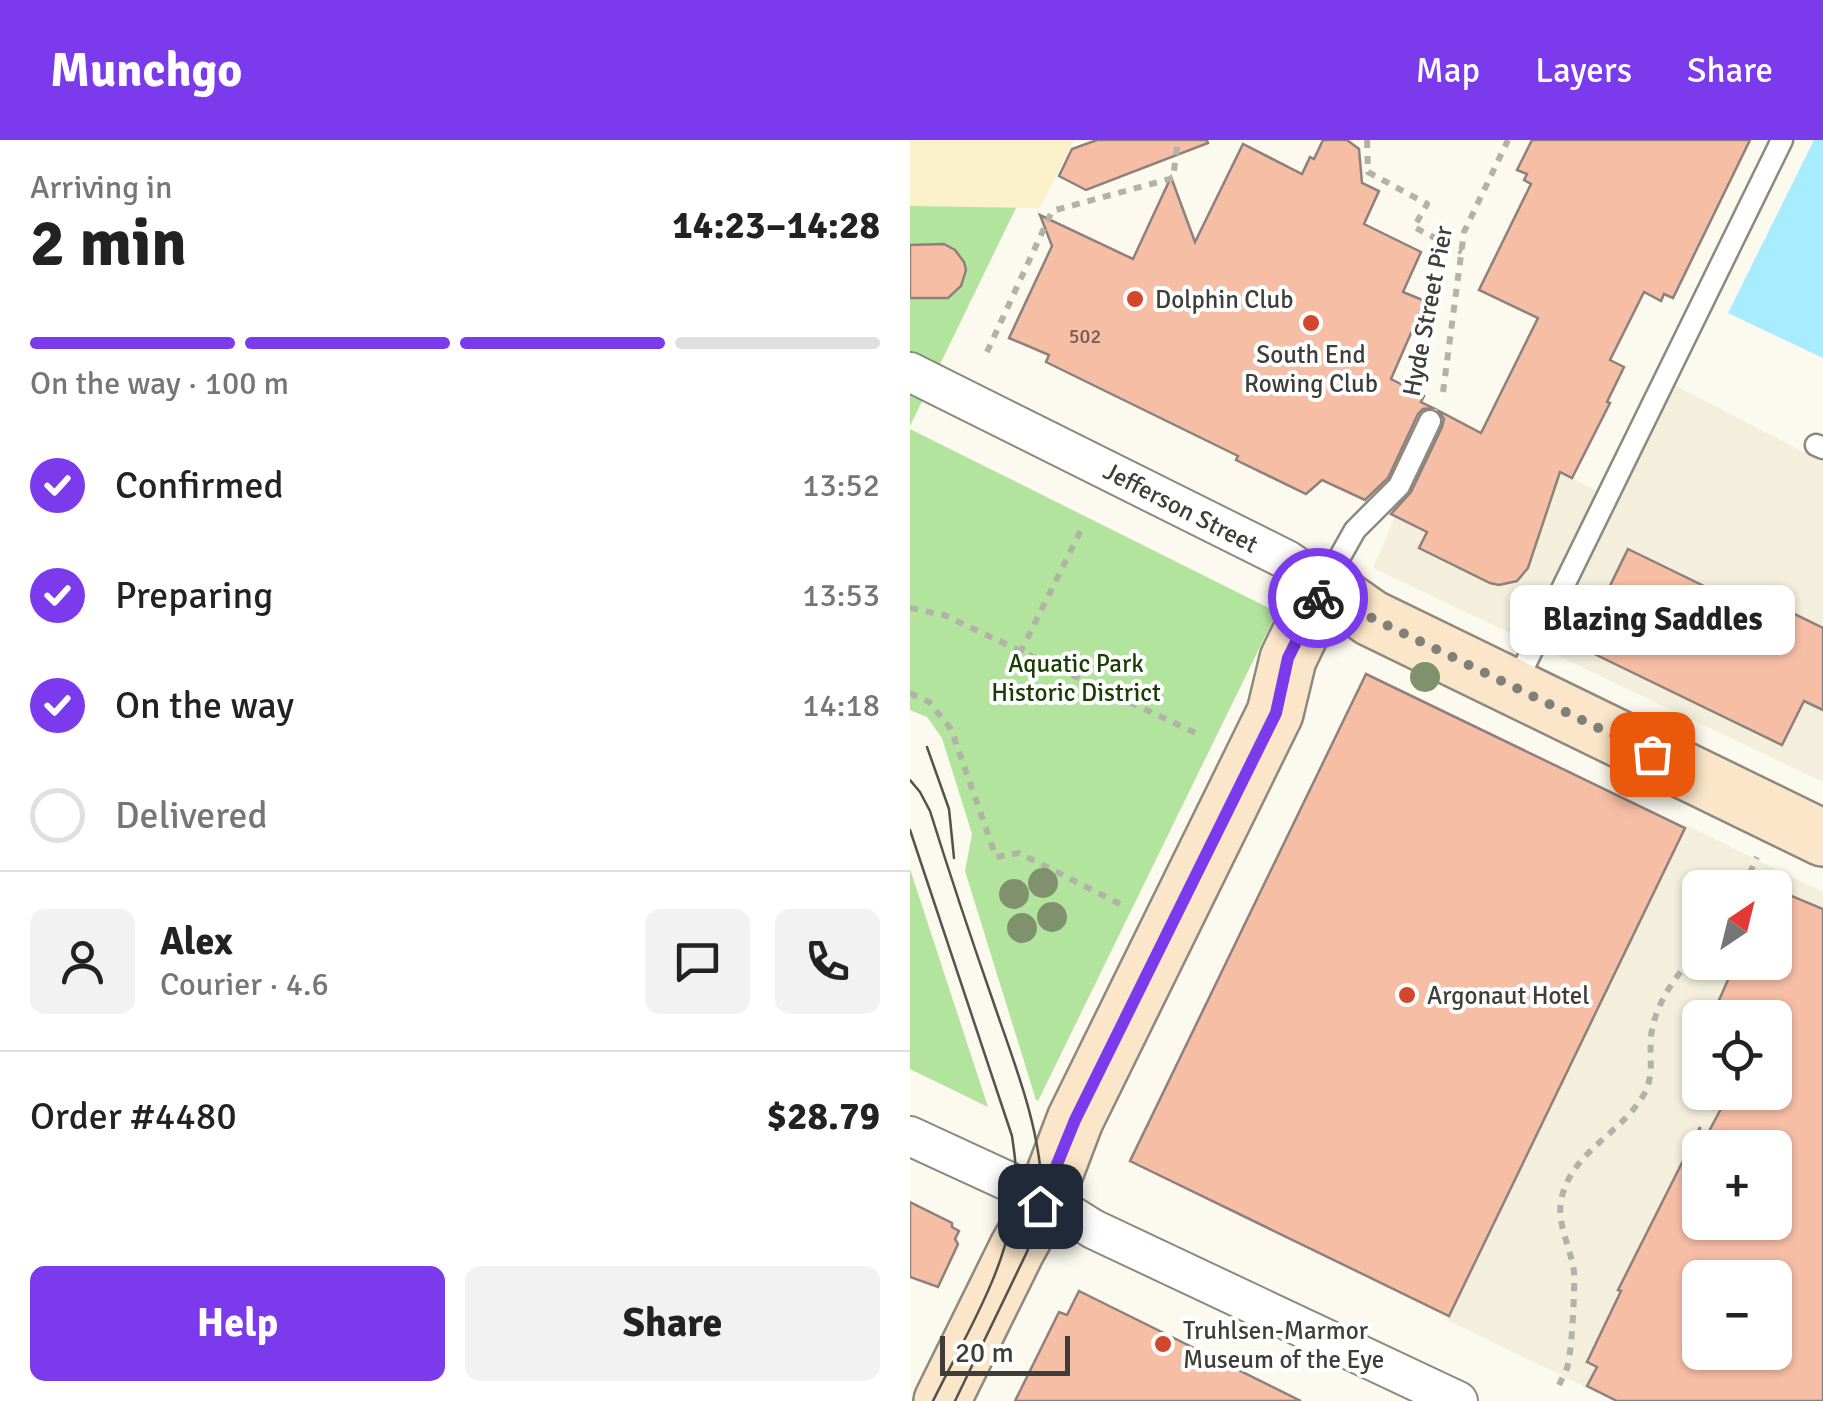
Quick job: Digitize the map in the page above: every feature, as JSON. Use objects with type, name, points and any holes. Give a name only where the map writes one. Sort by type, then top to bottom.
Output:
[{"type":"street","name":"Jefferson Street","points":[[910,372],[1287,560],[1372,618],[1823,838]]},
{"type":"street","points":[[942,1401],[1044,1199],[1075,1120],[1276,713],[1288,658],[1324,585]]},
{"type":"street","points":[[910,1136],[1044,1199],[1094,1229],[1458,1401]]},
{"type":"lane","points":[[1514,687],[1782,140]]},
{"type":"lane","name":"Hyde Street Pier","points":[[1324,585],[1354,530],[1398,486],[1430,421]]},
{"type":"path","points":[[987,352],[1052,211],[1172,178],[1178,140]]},
{"type":"path","points":[[1366,140],[1368,172],[1427,204],[1414,226],[1462,252]]},
{"type":"path","name":"Hyde Street Pier","points":[[1430,421],[1442,396],[1464,232],[1508,140]]},
{"type":"path","points":[[1020,652],[1084,524]]},
{"type":"path","points":[[910,608],[944,615],[1202,736]]},
{"type":"path","points":[[910,693],[929,702],[952,730],[996,858],[1020,854],[1122,905]]},
{"type":"path","points":[[1750,870],[1758,852]]},
{"type":"path","points":[[1559,1385],[1568,1364],[1574,1270],[1564,1236],[1561,1199],[1576,1166],[1626,1120],[1646,1092],[1652,1066],[1651,1036],[1659,1008],[1682,971]]},
{"type":"shaded area","points":[[1655,375],[1823,462],[1823,782],[1373,568],[1440,412],[1599,492]]},
{"type":"shaded area","points":[[1686,825],[1778,870],[1682,870],[1682,980],[1792,980],[1792,877],[1823,892],[1823,1401],[1614,1401],[1447,1320]]},
{"type":"green space","points":[[910,140],[1049,140],[910,426]]},
{"type":"green space","name":"Aquatic Park Historic District","points":[[910,429],[1277,612],[1038,1101],[965,871],[972,834],[942,738],[927,717],[910,710]]},
{"type":"green space","points":[[910,869],[988,1107],[910,1069]]},
{"type":"sand","points":[[910,140],[1077,140],[1040,208],[910,206]]},
{"type":"water","points":[[1814,140],[1823,140],[1823,358],[1728,313]]},
{"type":"building","points":[[1097,140],[1208,143],[1086,190],[1059,176],[1072,149]]},
{"type":"building","points":[[1323,140],[1347,140],[1359,149],[1362,183],[1379,191],[1364,224],[1421,252],[1403,292],[1425,301],[1391,379],[1424,396],[1421,402],[1433,408],[1418,414],[1388,478],[1365,500],[1322,480],[1306,494],[1236,460],[1238,456],[1046,362],[1049,355],[1009,338],[1052,246],[1040,215],[1133,259],[1171,177],[1195,242],[1243,144],[1302,174]]},
{"type":"building","points":[[1532,140],[1750,140],[1673,298],[1664,294],[1661,301],[1644,292],[1610,360],[1624,367],[1607,402],[1610,403],[1572,478],[1560,472],[1528,568],[1517,581],[1499,585],[1419,548],[1427,532],[1391,514],[1411,492],[1442,427],[1444,419],[1439,411],[1481,433],[1538,318],[1479,290],[1531,184],[1524,180],[1527,174],[1517,170]]},
{"type":"building","points":[[944,244],[964,262],[961,286],[948,298],[910,298],[910,245]]},
{"type":"building","points":[[1628,549],[1772,619],[1778,606],[1823,628],[1823,710],[1804,701],[1782,745],[1580,647]]},
{"type":"building","name":"Argonaut Hotel","points":[[1366,674],[1685,828],[1449,1316],[1130,1161]]},
{"type":"building","points":[[1792,896],[1823,909],[1823,1401],[1617,1401],[1587,1386],[1597,1367],[1587,1362],[1621,1291],[1618,1290],[1682,1163],[1682,1240],[1792,1240],[1792,1130],[1710,1130],[1720,1110],[1792,1110],[1792,1000],[1719,1000],[1728,980],[1792,980]]},
{"type":"building","points":[[910,1202],[952,1223],[959,1231],[955,1239],[958,1244],[938,1287],[910,1277]]},
{"type":"building","points":[[1079,1291],[1301,1401],[1015,1401],[1059,1312],[1067,1315]]},
{"type":"tram line","points":[[927,747],[949,809],[954,858]]},
{"type":"tram line","points":[[910,780],[930,811],[1032,1120],[1040,1169],[1042,1202],[1032,1240],[955,1401]]},
{"type":"tram line","points":[[910,830],[1012,1136],[1016,1171],[1013,1212],[997,1268],[933,1401]]},
{"type":"way so far","points":[[1318,598],[1324,585],[1372,618],[1652,754]]},
{"type":"place","name":"Dolphin Club","points":[[1135,299]]},
{"type":"place","name":"South End Rowing Club","points":[[1311,323]]},
{"type":"place","name":"Blazing Saddles","points":[[1652,754]]},
{"type":"place","name":"Argonaut Hotel","points":[[1407,995]]},
{"type":"place","name":"Truhlsen-Marmor Museum of the Eye","points":[[1163,1344]]},
{"type":"route","points":[[1040,1206],[1075,1120],[1276,713],[1288,658],[1318,598]]}]
